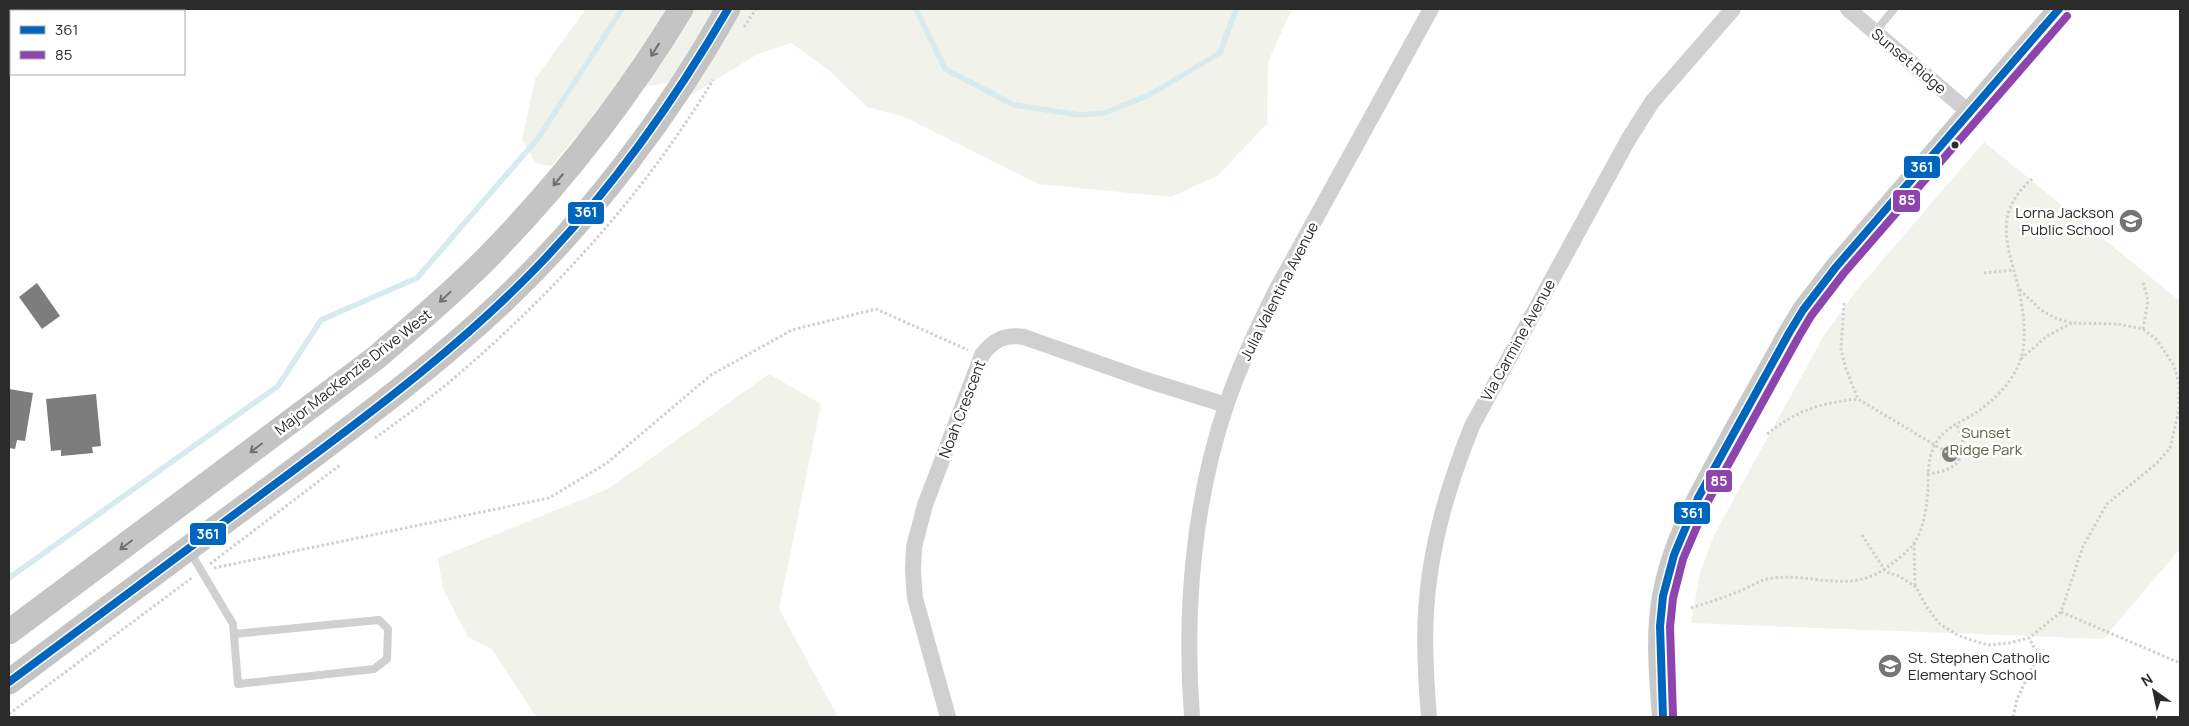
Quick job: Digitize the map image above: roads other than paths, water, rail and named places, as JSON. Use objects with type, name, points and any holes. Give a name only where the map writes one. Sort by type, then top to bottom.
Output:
[{"type":"main road","name":"Major MacKenzie Drive West","points":[[9,632],[317,403],[377,357],[434,308],[490,256],[543,198],[587,144],[653,55],[681,9]]},
{"type":"main road","points":[[9,682],[358,422],[428,367],[504,300],[600,195],[649,132],[695,64],[728,9]]},
{"type":"street","name":"Julia Valentina Avenue","points":[[1192,717],[1188,634],[1194,555],[1203,495],[1226,405],[1255,332],[1279,285],[1431,9]]},
{"type":"street","name":"Via Carmine Avenue","points":[[1429,717],[1425,667],[1426,610],[1431,562],[1449,487],[1472,426],[1628,140],[1652,102],[1733,9]]},
{"type":"street","name":"Sunset Ridge","points":[[1848,9],[1970,113]]},
{"type":"street","points":[[1663,717],[1659,650],[1663,596],[1676,545],[1696,503],[1803,310],[1836,267],[2059,9]]},
{"type":"street","name":"Noah Crescent","points":[[948,717],[914,598],[914,547],[918,526],[929,496],[982,355],[990,343],[1008,336],[1024,337],[1146,380],[1226,405]]},
{"type":"lane","points":[[1875,32],[1894,9]]},
{"type":"lane","points":[[188,549],[233,624],[238,684],[374,668],[388,659],[388,629],[379,620],[234,634]]},
{"type":"waterway","points":[[9,578],[278,386],[321,320],[417,278],[539,137],[622,9]]},
{"type":"waterway","points":[[916,9],[945,69],[1014,105],[1080,115],[1104,113],[1149,95],[1220,53],[1236,9]]},
{"type":"place","name":"Lorna Jackson Public School","points":[[2131,221]]},
{"type":"place","name":"St. Stephen Catholic Elementary School","points":[[1890,666]]},
{"type":"park label","name":"Sunset Ridge Park","points":[[1986,440]]}]
